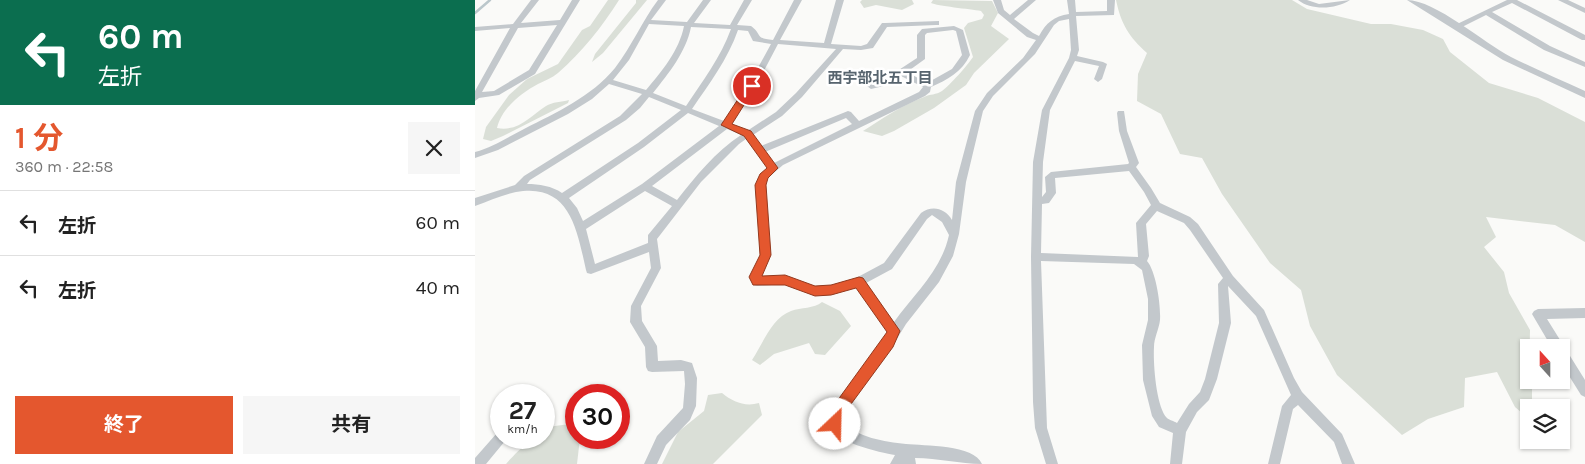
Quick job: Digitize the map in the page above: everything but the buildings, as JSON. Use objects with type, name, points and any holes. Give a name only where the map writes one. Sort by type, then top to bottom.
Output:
[{"type":"street","points":[[475,96],[515,26],[535,0]]},
{"type":"street","points":[[475,96],[496,94],[532,72],[576,0]]},
{"type":"street","points":[[475,156],[499,146],[574,107],[596,92],[608,81],[635,45],[646,22],[662,0]]},
{"type":"street","points":[[518,188],[527,178],[623,118],[637,106],[664,74],[685,40],[690,23],[707,0]]},
{"type":"street","points":[[564,197],[641,145],[687,110],[713,72],[730,42],[733,27],[748,0]]},
{"type":"street","points":[[581,227],[645,186],[726,125],[752,86],[798,0]]},
{"type":"street","points":[[827,44],[840,0]]},
{"type":"street","points":[[997,0],[1001,11],[1010,19],[1030,35],[1041,39]]},
{"type":"street","points":[[1010,19],[1032,0]]},
{"type":"street","points":[[1052,464],[1041,428],[1039,402],[1036,257],[1038,162],[1046,110],[1073,58],[1076,43],[1071,0]]},
{"type":"street","points":[[909,458],[841,431],[835,424],[837,413],[888,343],[894,331],[940,274],[949,253],[954,234],[959,194],[979,112],[998,87],[1025,62],[1051,23],[1072,15],[1111,13],[1111,0]]},
{"type":"street","points":[[1302,0],[1315,6],[1324,6],[1346,0]]},
{"type":"street","points":[[1411,0],[1457,26],[1522,67],[1585,96]]},
{"type":"street","points":[[1457,26],[1513,0],[1585,38]]},
{"type":"street","points":[[1562,0],[1585,11]]},
{"type":"street","points":[[1486,12],[1547,48],[1585,66]]},
{"type":"street","points":[[475,29],[562,22]]},
{"type":"street","points":[[646,22],[690,23],[748,28],[755,39],[776,43],[827,44],[861,48],[870,46],[885,25],[905,27],[916,24],[952,23]]},
{"type":"street","points":[[871,86],[885,83],[921,59],[921,35],[925,31],[954,28],[959,30],[966,55],[965,59],[944,78],[927,86],[927,90],[922,94],[773,168],[764,176],[761,185],[765,255],[755,277],[757,282],[785,280],[815,291],[831,290],[859,282],[889,266],[912,231],[929,212],[935,211],[946,219],[954,234]]},
{"type":"street","points":[[650,464],[659,443],[688,414],[692,405],[691,374],[688,367],[681,365],[652,367],[651,346],[636,322],[636,306],[656,268],[651,238],[698,180],[736,142],[779,114],[799,95],[842,46]]},
{"type":"street","points":[[1073,58],[1103,64],[1099,79]]},
{"type":"street","points":[[902,73],[927,86]]},
{"type":"street","points":[[608,81],[634,88],[747,134],[773,168]]},
{"type":"street","points":[[1121,113],[1123,130],[1134,163],[1131,167]]},
{"type":"street","points":[[761,150],[819,124],[848,114],[858,126]]},
{"type":"street","points":[[1037,201],[1046,200],[1051,194],[1050,177],[1054,174],[1131,167]]},
{"type":"street","points":[[1131,167],[1148,190],[1156,206],[1187,220],[1194,227],[1229,279],[1260,313],[1298,396],[1334,433],[1349,464]]},
{"type":"street","points":[[645,186],[678,205]]},
{"type":"street","points":[[475,202],[518,188],[547,190],[564,197],[573,208],[581,227],[591,270],[652,246]]},
{"type":"street","points":[[1141,262],[1145,256],[1141,223],[1151,209],[1156,206]]},
{"type":"street","points":[[1036,257],[1104,258],[1141,262],[1149,272],[1153,298],[1154,320],[1149,345],[1149,380],[1156,412],[1163,424],[1180,430]]},
{"type":"street","points":[[1176,464],[1180,430],[1193,408],[1205,396],[1211,379],[1225,323],[1223,284],[1229,279]]},
{"type":"street","points":[[859,282],[894,331]]},
{"type":"street","points":[[1553,339],[1538,314],[1585,313]]},
{"type":"street","points":[[1570,367],[1585,391]]},
{"type":"street","points":[[1274,464],[1287,406],[1298,396]]},
{"type":"street","points":[[479,464],[491,449]]},
{"type":"street","points":[[896,464],[909,458],[937,451],[954,454],[976,464]]},
{"type":"shaded area","points":[[608,0],[619,0],[606,20],[583,48],[558,73],[513,102],[503,114],[497,128],[512,128],[546,106],[569,100],[568,103],[503,136],[491,141],[483,139],[486,127],[509,95],[527,79],[558,64],[582,30],[590,26]]},
{"type":"shaded area","points":[[636,0],[647,0],[603,53],[592,62],[595,54],[636,3]]},
{"type":"shaded area","points":[[862,0],[912,0],[914,4],[902,10],[876,5],[864,8],[860,2]]},
{"type":"shaded area","points":[[933,0],[992,1],[998,13],[991,26],[1009,39],[974,73],[966,85],[934,108],[882,136],[863,131],[908,104],[942,91],[973,57],[964,28],[968,23],[982,19],[984,15],[981,11],[931,3]]},
{"type":"shaded area","points":[[1116,0],[1292,0],[1307,9],[1371,24],[1391,24],[1423,30],[1443,39],[1450,52],[1489,83],[1538,98],[1585,122],[1585,242],[1555,225],[1486,217],[1496,237],[1484,247],[1504,272],[1509,293],[1530,330],[1530,339],[1520,339],[1520,389],[1532,389],[1532,399],[1520,399],[1520,411],[1515,407],[1497,372],[1465,378],[1464,407],[1428,419],[1402,435],[1337,375],[1310,326],[1301,290],[1270,263],[1222,194],[1202,158],[1180,154],[1161,114],[1137,101],[1138,74],[1147,53],[1135,41],[1120,16]]},
{"type":"shaded area","points":[[822,302],[840,311],[851,326],[825,355],[815,354],[809,343],[774,354],[760,365],[752,360],[773,325],[784,314],[815,306]]},
{"type":"shaded area","points":[[722,393],[739,403],[759,403],[762,415],[713,464],[662,464],[678,432],[704,411],[708,395]]},
{"type":"shaded area","points":[[565,425],[565,449],[579,449],[577,464],[506,464],[521,449],[555,449],[555,426]]},
{"type":"waterway","points":[[475,13],[490,0]]},
{"type":"district","name":"西宇部北五丁目","points":[[880,78]]},
{"type":"route","points":[[752,86],[726,125],[747,134],[773,168],[764,176],[761,185],[765,255],[755,277],[757,282],[785,280],[796,283],[805,289],[815,291],[841,288],[859,282],[894,331],[888,343],[837,413],[835,424]]}]
